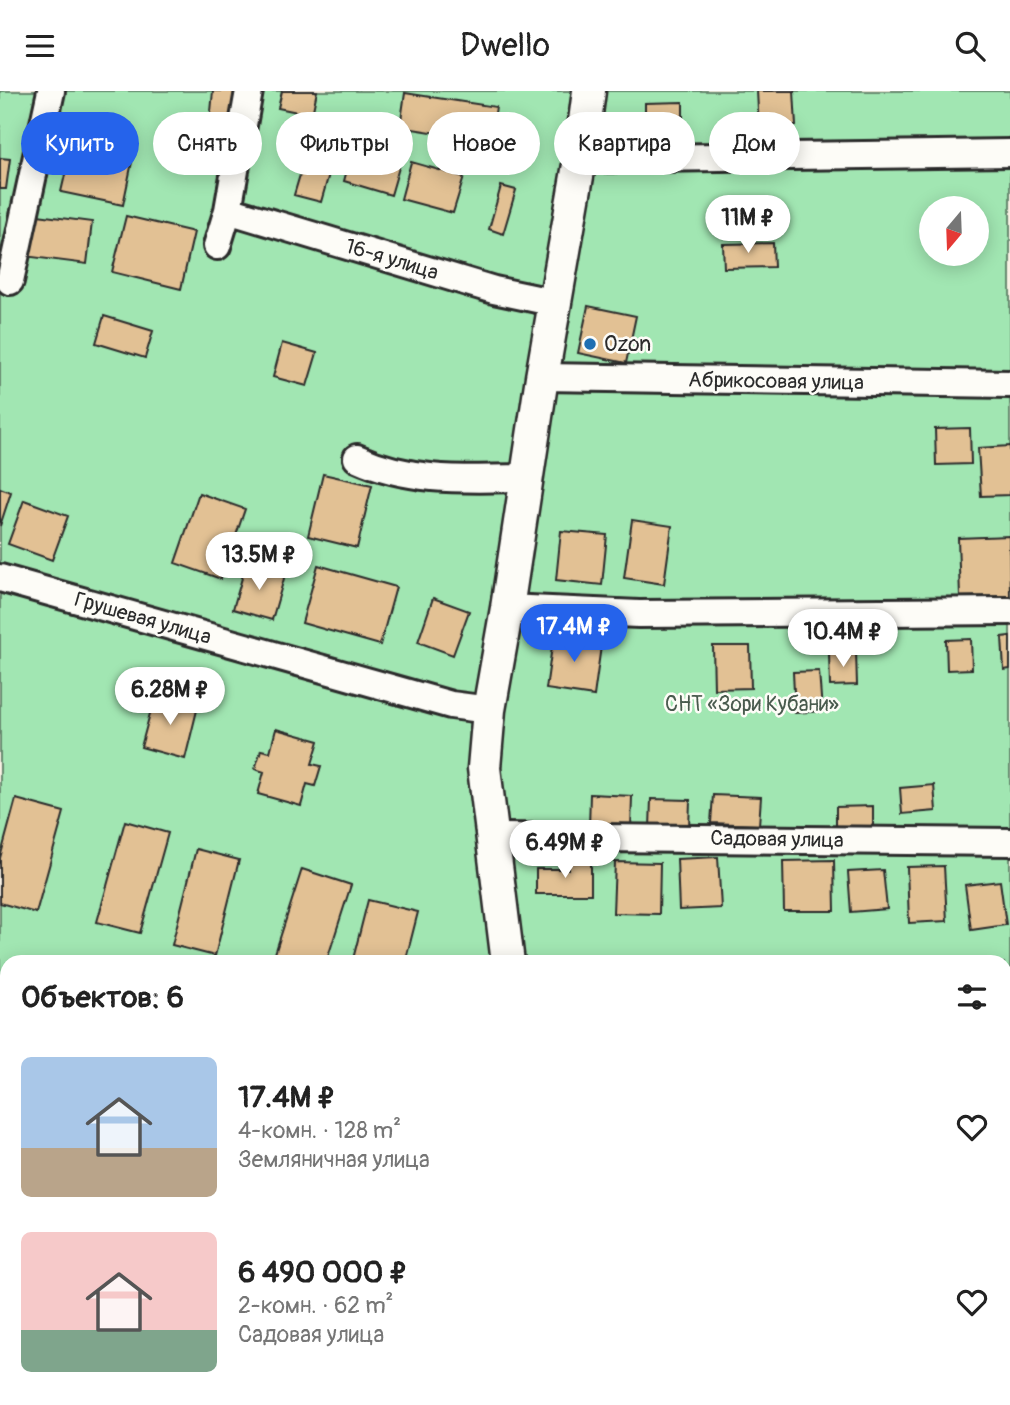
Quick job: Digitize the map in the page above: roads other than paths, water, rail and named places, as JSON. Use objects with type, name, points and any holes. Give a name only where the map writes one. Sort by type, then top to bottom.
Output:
[{"type":"street","points":[[10,281],[51,91]]},
{"type":"street","points":[[217,246],[228,210],[249,91]]},
{"type":"street","points":[[586,112],[589,91]]},
{"type":"street","points":[[695,157],[1010,153]]},
{"type":"street","points":[[507,955],[484,768],[489,710],[577,175]]},
{"type":"street","name":"16-я улица","points":[[228,210],[494,290],[556,303]]},
{"type":"street","name":"Абрикосовая улица","points":[[542,377],[1010,384]]},
{"type":"street","points":[[358,458],[401,474],[435,478],[526,478]]},
{"type":"street","name":"Грушевая улица","points":[[0,578],[451,705],[489,710]]},
{"type":"street","points":[[507,607],[639,614],[1010,611]]},
{"type":"street","name":"Садовая улица","points":[[493,837],[1010,842]]},
{"type":"place","name":"Ozon","points":[[590,344]]},
{"type":"park label","name":"СНТ «Зори Кубани»","points":[[752,704]]}]
